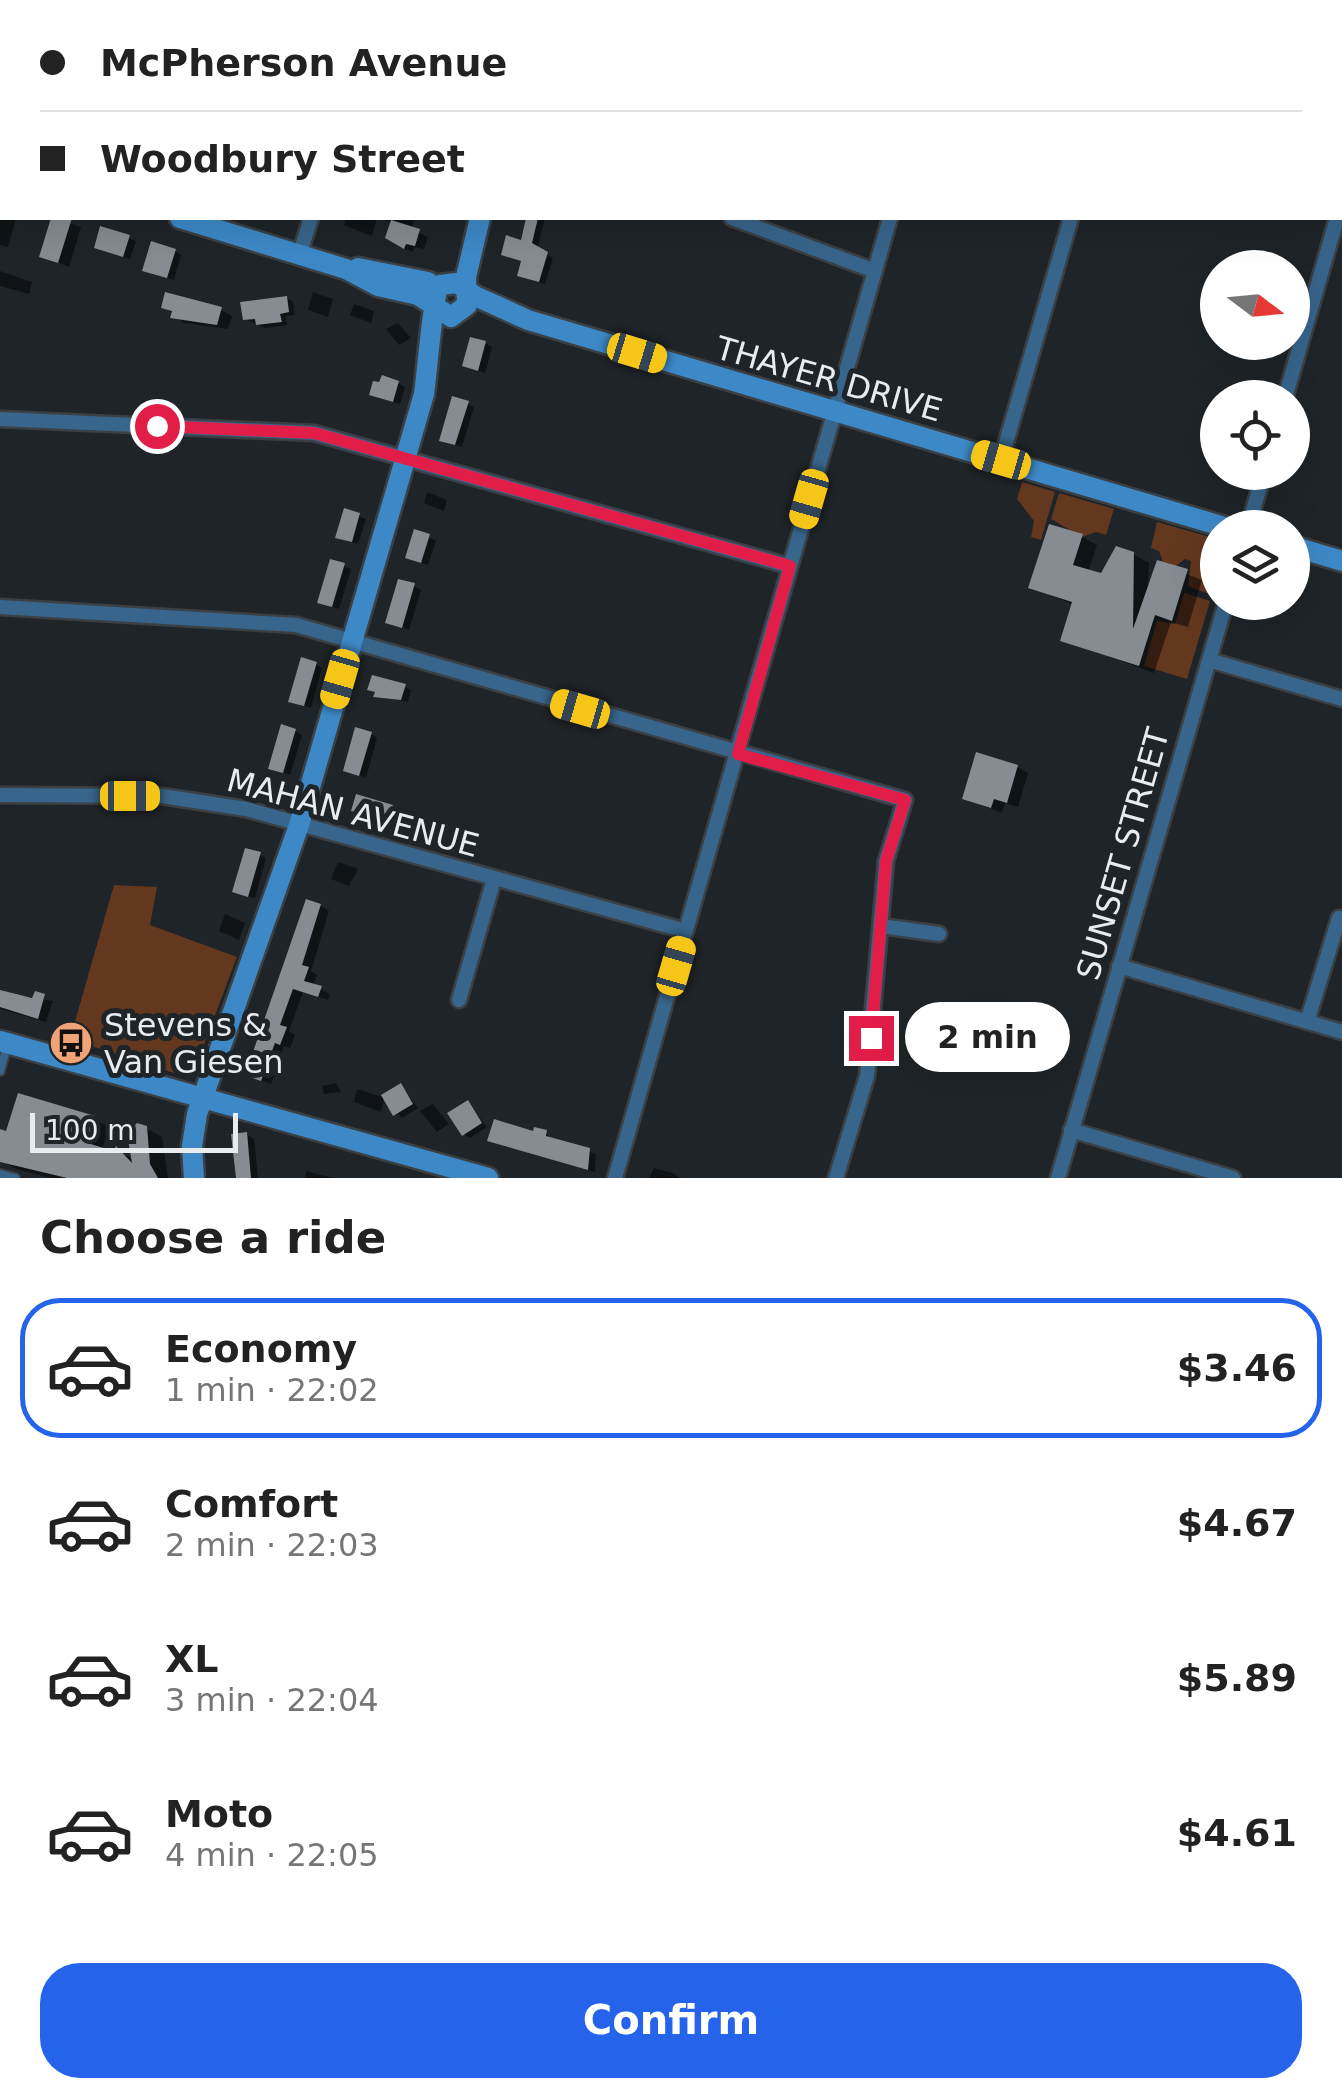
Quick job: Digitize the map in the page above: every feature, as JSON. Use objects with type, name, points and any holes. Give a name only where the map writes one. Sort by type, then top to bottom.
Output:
[{"type":"street","points":[[187,220],[346,268],[456,283],[466,290]]},
{"type":"street","points":[[300,253],[310,220]]},
{"type":"street","points":[[194,1178],[192,1135],[298,825],[424,394],[434,293],[445,282],[467,220]]},
{"type":"street","points":[[424,394],[438,374],[444,340],[467,306],[466,290],[480,220]]},
{"type":"street","points":[[737,220],[875,271]]},
{"type":"street","points":[[615,1178],[889,220]]},
{"type":"street","points":[[1001,460],[1070,220]]},
{"type":"street","points":[[1291,380],[1336,220]]},
{"type":"street","points":[[346,268],[378,286],[418,295],[446,316],[460,313]]},
{"type":"street","name":"THAYER DRIVE","points":[[466,290],[528,320],[1200,520]]},
{"type":"street","name":"THAYER DRIVE","points":[[460,313],[528,320]]},
{"type":"street","points":[[0,419],[314,433],[790,566]]},
{"type":"street","points":[[1310,551],[1342,560]]},
{"type":"street","points":[[0,607],[296,625],[905,800],[886,861],[867,1076],[836,1178]]},
{"type":"street","name":"SUNSET STREET","points":[[1058,1178],[1221,620]]},
{"type":"street","points":[[1209,660],[1342,699]]},
{"type":"street","name":"MAHAN AVENUE","points":[[0,795],[162,796],[246,809],[686,931]]},
{"type":"street","points":[[459,1000],[494,879]]},
{"type":"street","points":[[1308,1022],[1338,918]]},
{"type":"street","points":[[881,926],[940,934]]},
{"type":"street","points":[[1120,966],[1342,1032]]},
{"type":"street","points":[[4,1042],[488,1178]]},
{"type":"street","points":[[1072,1130],[1232,1178]]},
{"type":"lane","points":[[0,1071],[4,1042]]},
{"type":"lane","points":[[0,1174],[14,1178]]},
{"type":"shaded area","points":[[1022,482],[1055,492],[1041,540],[1031,537],[1034,521],[1017,499]]},
{"type":"shaded area","points":[[1059,493],[1114,509],[1106,535],[1096,532],[1082,537],[1051,519]]},
{"type":"shaded area","points":[[1157,522],[1200,534],[1200,590],[1188,586],[1191,561],[1185,559],[1176,566],[1163,562],[1159,551],[1151,548]]},
{"type":"shaded area","points":[[1184,593],[1200,598],[1200,620],[1204,620],[1187,679],[1144,666],[1157,621],[1175,624]]},
{"type":"shaded area","points":[[114,885],[157,887],[150,925],[237,957],[194,1071],[183,1076],[70,1039]]},
{"type":"building","points":[[50,220],[71,220],[58,263],[39,257]]},
{"type":"building","points":[[391,220],[420,229],[415,246],[406,244],[404,249],[385,238]]},
{"type":"building","points":[[526,220],[538,220],[532,243],[548,252],[539,282],[517,276],[521,261],[501,255],[506,235],[521,240]]},
{"type":"building","points":[[100,226],[130,235],[123,257],[94,248]]},
{"type":"building","points":[[151,241],[176,249],[167,278],[142,271]]},
{"type":"building","points":[[165,292],[222,307],[217,325],[170,318],[172,311],[161,308]]},
{"type":"building","points":[[287,296],[289,312],[280,314],[282,322],[256,325],[255,319],[243,320],[240,302]]},
{"type":"building","points":[[470,337],[486,341],[478,371],[462,366]]},
{"type":"building","points":[[382,375],[399,381],[393,402],[369,395],[373,381],[379,382]]},
{"type":"building","points":[[452,396],[469,401],[455,445],[439,441]]},
{"type":"building","points":[[344,508],[360,513],[352,542],[335,538]]},
{"type":"building","points":[[1049,524],[1083,534],[1073,565],[1101,573],[1116,546],[1134,552],[1133,629],[1157,560],[1188,569],[1172,621],[1155,615],[1139,666],[1060,641],[1072,602],[1028,588]]},
{"type":"building","points":[[414,529],[430,534],[421,563],[405,558]]},
{"type":"building","points":[[330,559],[345,563],[332,607],[317,603]]},
{"type":"building","points":[[398,579],[415,583],[402,628],[385,623]]},
{"type":"building","points":[[301,657],[317,662],[304,706],[288,702]]},
{"type":"building","points":[[372,675],[406,684],[401,700],[373,697],[375,692],[367,690]]},
{"type":"building","points":[[281,724],[296,729],[283,773],[268,769]]},
{"type":"building","points":[[355,727],[372,732],[359,776],[343,771]]},
{"type":"building","points":[[976,752],[1018,765],[1007,803],[994,799],[991,808],[962,799]]},
{"type":"building","points":[[356,794],[393,805],[388,822],[351,811]]},
{"type":"building","points":[[245,848],[261,852],[248,897],[232,892]]},
{"type":"building","points":[[306,899],[321,904],[302,965],[309,967],[304,981],[322,986],[318,997],[293,989],[280,1025],[287,1027],[280,1045],[275,1043],[261,1081],[245,1075]]},
{"type":"building","points":[[0,990],[32,998],[35,991],[45,994],[38,1019],[0,1007]]},
{"type":"building","points":[[401,1083],[413,1104],[393,1116],[381,1095]]},
{"type":"building","points":[[18,1093],[95,1116],[87,1143],[114,1151],[116,1146],[132,1163],[127,1134],[137,1123],[147,1126],[150,1164],[158,1178],[67,1178],[0,1162],[0,1129],[6,1131]]},
{"type":"building","points":[[468,1100],[482,1123],[462,1136],[447,1113]]},
{"type":"building","points":[[494,1119],[533,1131],[534,1127],[547,1130],[546,1136],[590,1148],[588,1170],[487,1141]]},
{"type":"building","points":[[247,1132],[251,1178],[236,1178],[231,1134]]},
{"type":"place","name":"Stevens & Van Giesen","points":[[71,1043]]},
{"type":"route","points":[[157,426],[314,433],[790,566],[738,754],[905,800],[886,861],[871,1038]]}]
